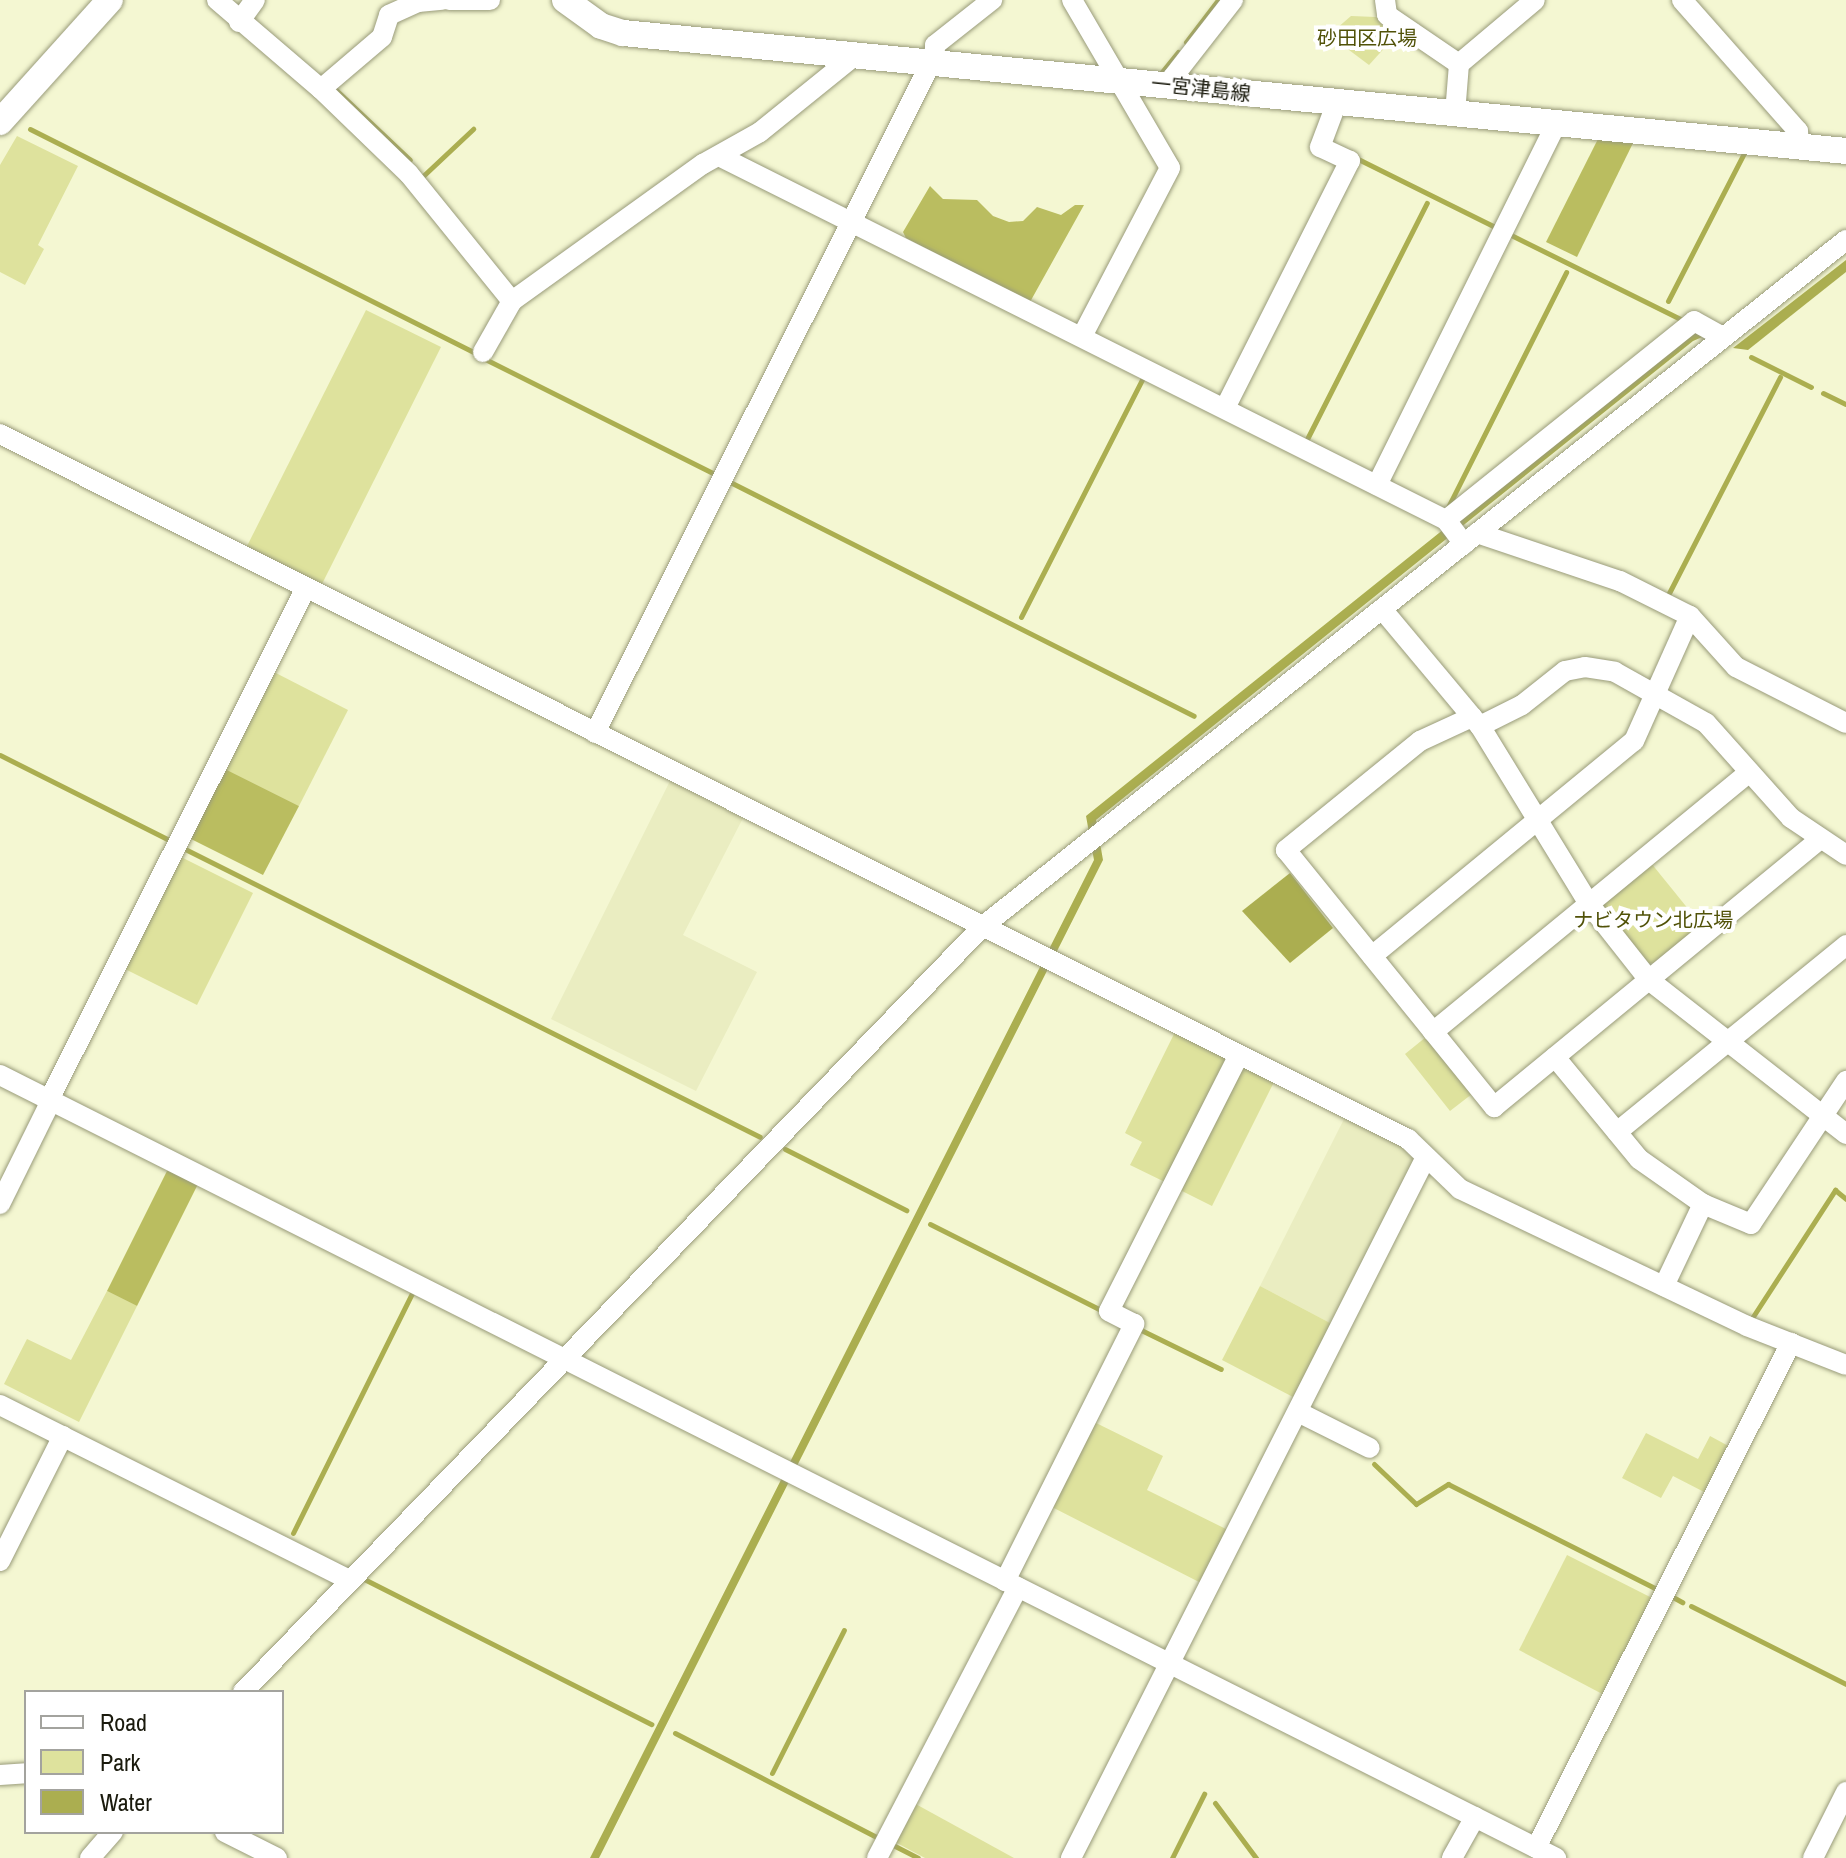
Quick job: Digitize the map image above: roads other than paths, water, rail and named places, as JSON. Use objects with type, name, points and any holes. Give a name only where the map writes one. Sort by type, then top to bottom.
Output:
[{"type":"main road","points":[[0,122],[110,0]]},
{"type":"main road","name":"一宮津島線","points":[[565,0],[601,26],[623,33],[1846,151]]},
{"type":"street","points":[[217,0],[239,22],[321,89],[409,174],[512,301]]},
{"type":"street","points":[[239,22],[255,0]]},
{"type":"street","points":[[321,89],[382,37],[389,15],[418,2],[442,0]]},
{"type":"street","points":[[449,0],[490,0]]},
{"type":"street","points":[[595,733],[932,65],[935,45],[992,0]]},
{"type":"street","points":[[1072,0],[1170,168],[1082,336]]},
{"type":"street","points":[[1173,85],[1173,77],[1233,0]]},
{"type":"street","points":[[1385,0],[1387,15],[1459,64]]},
{"type":"street","points":[[1455,114],[1459,64],[1535,0]]},
{"type":"street","points":[[1682,0],[1798,131],[1799,147]]},
{"type":"street","points":[[483,352],[512,301],[703,164],[721,157],[853,57]]},
{"type":"street","points":[[1225,408],[1350,161],[1320,147],[1337,102]]},
{"type":"street","points":[[1377,485],[1556,124]]},
{"type":"street","points":[[721,157],[1377,485],[1458,531],[1620,581],[1690,616],[1736,667],[1846,723]]},
{"type":"street","points":[[1458,531],[1723,337],[1846,240]]},
{"type":"street","points":[[245,1690],[982,927],[1382,609],[1458,531],[1694,321],[1723,337]]},
{"type":"street","points":[[0,434],[1408,1139],[1460,1189],[1664,1286],[1846,1365]]},
{"type":"street","points":[[0,1204],[306,588]]},
{"type":"street","points":[[1382,609],[1476,721],[1589,904],[1649,980],[1846,1134]]},
{"type":"street","points":[[1372,956],[1634,741],[1690,616]]},
{"type":"street","points":[[1820,839],[1494,1107],[1286,850],[1420,741],[1522,705],[1565,671],[1585,667],[1615,672],[1706,723],[1791,818],[1846,855]]},
{"type":"street","points":[[1433,1032],[1748,773]]},
{"type":"street","points":[[1617,1132],[1846,945]]},
{"type":"street","points":[[877,1858],[1134,1324],[1109,1311],[1239,1055]]},
{"type":"street","points":[[1555,1057],[1639,1159],[1703,1204],[1751,1224],[1846,1081]]},
{"type":"street","points":[[0,1075],[1556,1858]]},
{"type":"street","points":[[1071,1858],[1426,1157]]},
{"type":"street","points":[[1664,1286],[1703,1204]]},
{"type":"street","points":[[1536,1848],[1791,1343]]},
{"type":"street","points":[[0,1405],[350,1580]]},
{"type":"street","points":[[1298,1412],[1370,1448]]},
{"type":"street","points":[[0,1561],[63,1436]]},
{"type":"street","points":[[0,1775],[24,1773]]},
{"type":"street","points":[[1813,1858],[1846,1792]]},
{"type":"street","points":[[1452,1858],[1475,1817]]},
{"type":"street","points":[[90,1858],[111,1834]]},
{"type":"street","points":[[229,1834],[277,1858]]},
{"type":"water","points":[[1846,260],[1846,272],[1748,350],[1733,348]]},
{"type":"water","points":[[1691,331],[1709,334],[1693,341],[1096,820],[1103,860],[599,1858],[590,1858],[1094,860],[1086,816]]},
{"type":"water","points":[[1290,873],[1333,928],[1290,963],[1242,911]]},
{"type":"waterway","points":[[1186,42],[1218,0]]},
{"type":"waterway","points":[[1161,73],[1178,52]]},
{"type":"waterway","points":[[335,89],[410,160]]},
{"type":"waterway","points":[[30,129],[475,353]]},
{"type":"waterway","points":[[423,176],[473,129]]},
{"type":"waterway","points":[[1668,301],[1744,153]]},
{"type":"waterway","points":[[1356,158],[1497,228]]},
{"type":"waterway","points":[[1306,441],[1427,203]]},
{"type":"waterway","points":[[1509,234],[1682,320]]},
{"type":"waterway","points":[[1448,507],[1566,272]]},
{"type":"waterway","points":[[1751,357],[1811,387]]},
{"type":"waterway","points":[[485,359],[711,472]]},
{"type":"waterway","points":[[1021,617],[1144,376]]},
{"type":"waterway","points":[[1669,593],[1780,377]]},
{"type":"waterway","points":[[1823,393],[1846,404]]},
{"type":"waterway","points":[[732,483],[1194,716]]},
{"type":"waterway","points":[[0,755],[171,841]]},
{"type":"waterway","points":[[183,848],[760,1137]]},
{"type":"waterway","points":[[785,1149],[906,1210]]},
{"type":"waterway","points":[[1752,1318],[1835,1190],[1846,1199]]},
{"type":"waterway","points":[[930,1224],[1103,1311]]},
{"type":"waterway","points":[[293,1533],[412,1293]]},
{"type":"waterway","points":[[1139,1329],[1221,1369]]},
{"type":"waterway","points":[[1374,1464],[1416,1504],[1448,1484],[1661,1591]]},
{"type":"waterway","points":[[364,1579],[651,1724]]},
{"type":"waterway","points":[[1671,1596],[1682,1602]]},
{"type":"waterway","points":[[1691,1606],[1846,1684]]},
{"type":"waterway","points":[[772,1773],[844,1630]]},
{"type":"waterway","points":[[675,1733],[880,1839]]},
{"type":"waterway","points":[[1172,1858],[1204,1794]]},
{"type":"waterway","points":[[1215,1803],[1256,1858]]},
{"type":"waterway","points":[[891,1844],[918,1858]]},
{"type":"park label","name":"砂田区広場","points":[[1367,37]]},
{"type":"park label","name":"ナビタウン北広場","points":[[1653,919]]}]
